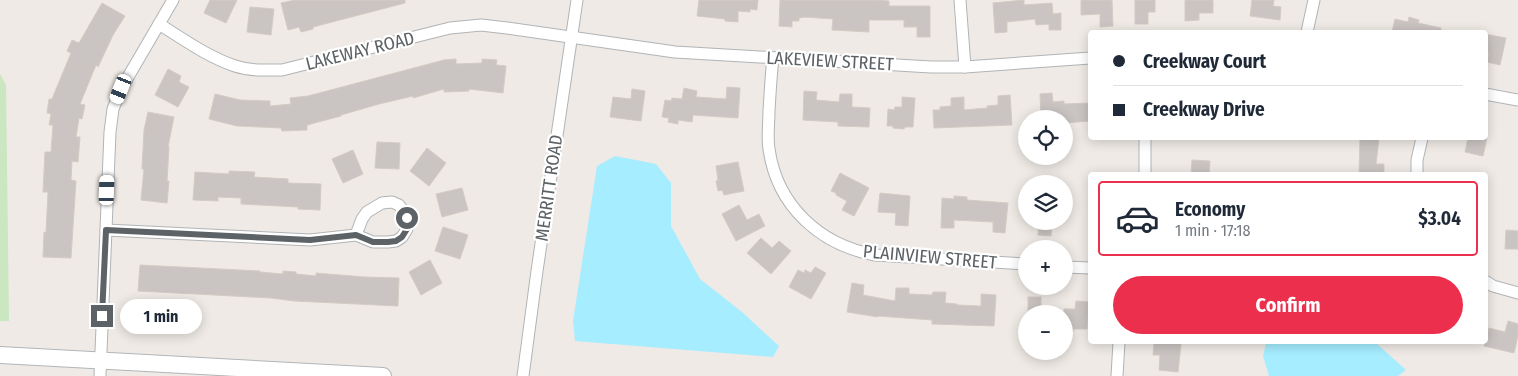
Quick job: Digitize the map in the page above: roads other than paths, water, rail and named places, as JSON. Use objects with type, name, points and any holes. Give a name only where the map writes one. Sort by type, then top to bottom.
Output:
[{"type":"main road","points":[[0,355],[100,368],[383,376]]},
{"type":"street","points":[[100,368],[110,132],[113,109],[121,89],[173,0]]},
{"type":"street","name":"MERRITT ROAD","points":[[523,376],[577,0]]},
{"type":"street","points":[[960,0],[965,67]]},
{"type":"street","points":[[1307,30],[1314,0]]},
{"type":"street","name":"LAKEWAY ROAD","points":[[159,24],[210,55],[236,66],[256,70],[282,70],[302,66],[450,28],[481,25],[571,38]]},
{"type":"street","name":"LAKEVIEW STREET","points":[[571,38],[675,52],[931,67],[965,67],[1088,58]]},
{"type":"street","name":"PLAINVIEW STREET","points":[[773,58],[768,132],[771,160],[784,193],[808,224],[844,247],[859,252],[875,255],[1018,264]]},
{"type":"street","points":[[1488,95],[1518,100]]},
{"type":"street","points":[[1145,140],[1145,172]]},
{"type":"street","points":[[1417,172],[1422,140]]},
{"type":"street","points":[[106,230],[310,240],[356,235],[373,242],[388,242],[396,241],[402,237],[407,229],[407,218],[399,205],[392,202],[382,203],[367,212],[356,235]]},
{"type":"street","points":[[1073,267],[1088,268]]},
{"type":"street","points":[[1488,283],[1518,293]]},
{"type":"street","points":[[1117,376],[1120,344]]},
{"type":"water","points":[[615,156],[656,164],[671,183],[671,226],[700,279],[742,312],[779,346],[773,357],[575,341],[573,321],[597,166]]},
{"type":"water","points":[[1266,344],[1377,344],[1406,370],[1398,376],[1269,376],[1263,356]]}]
